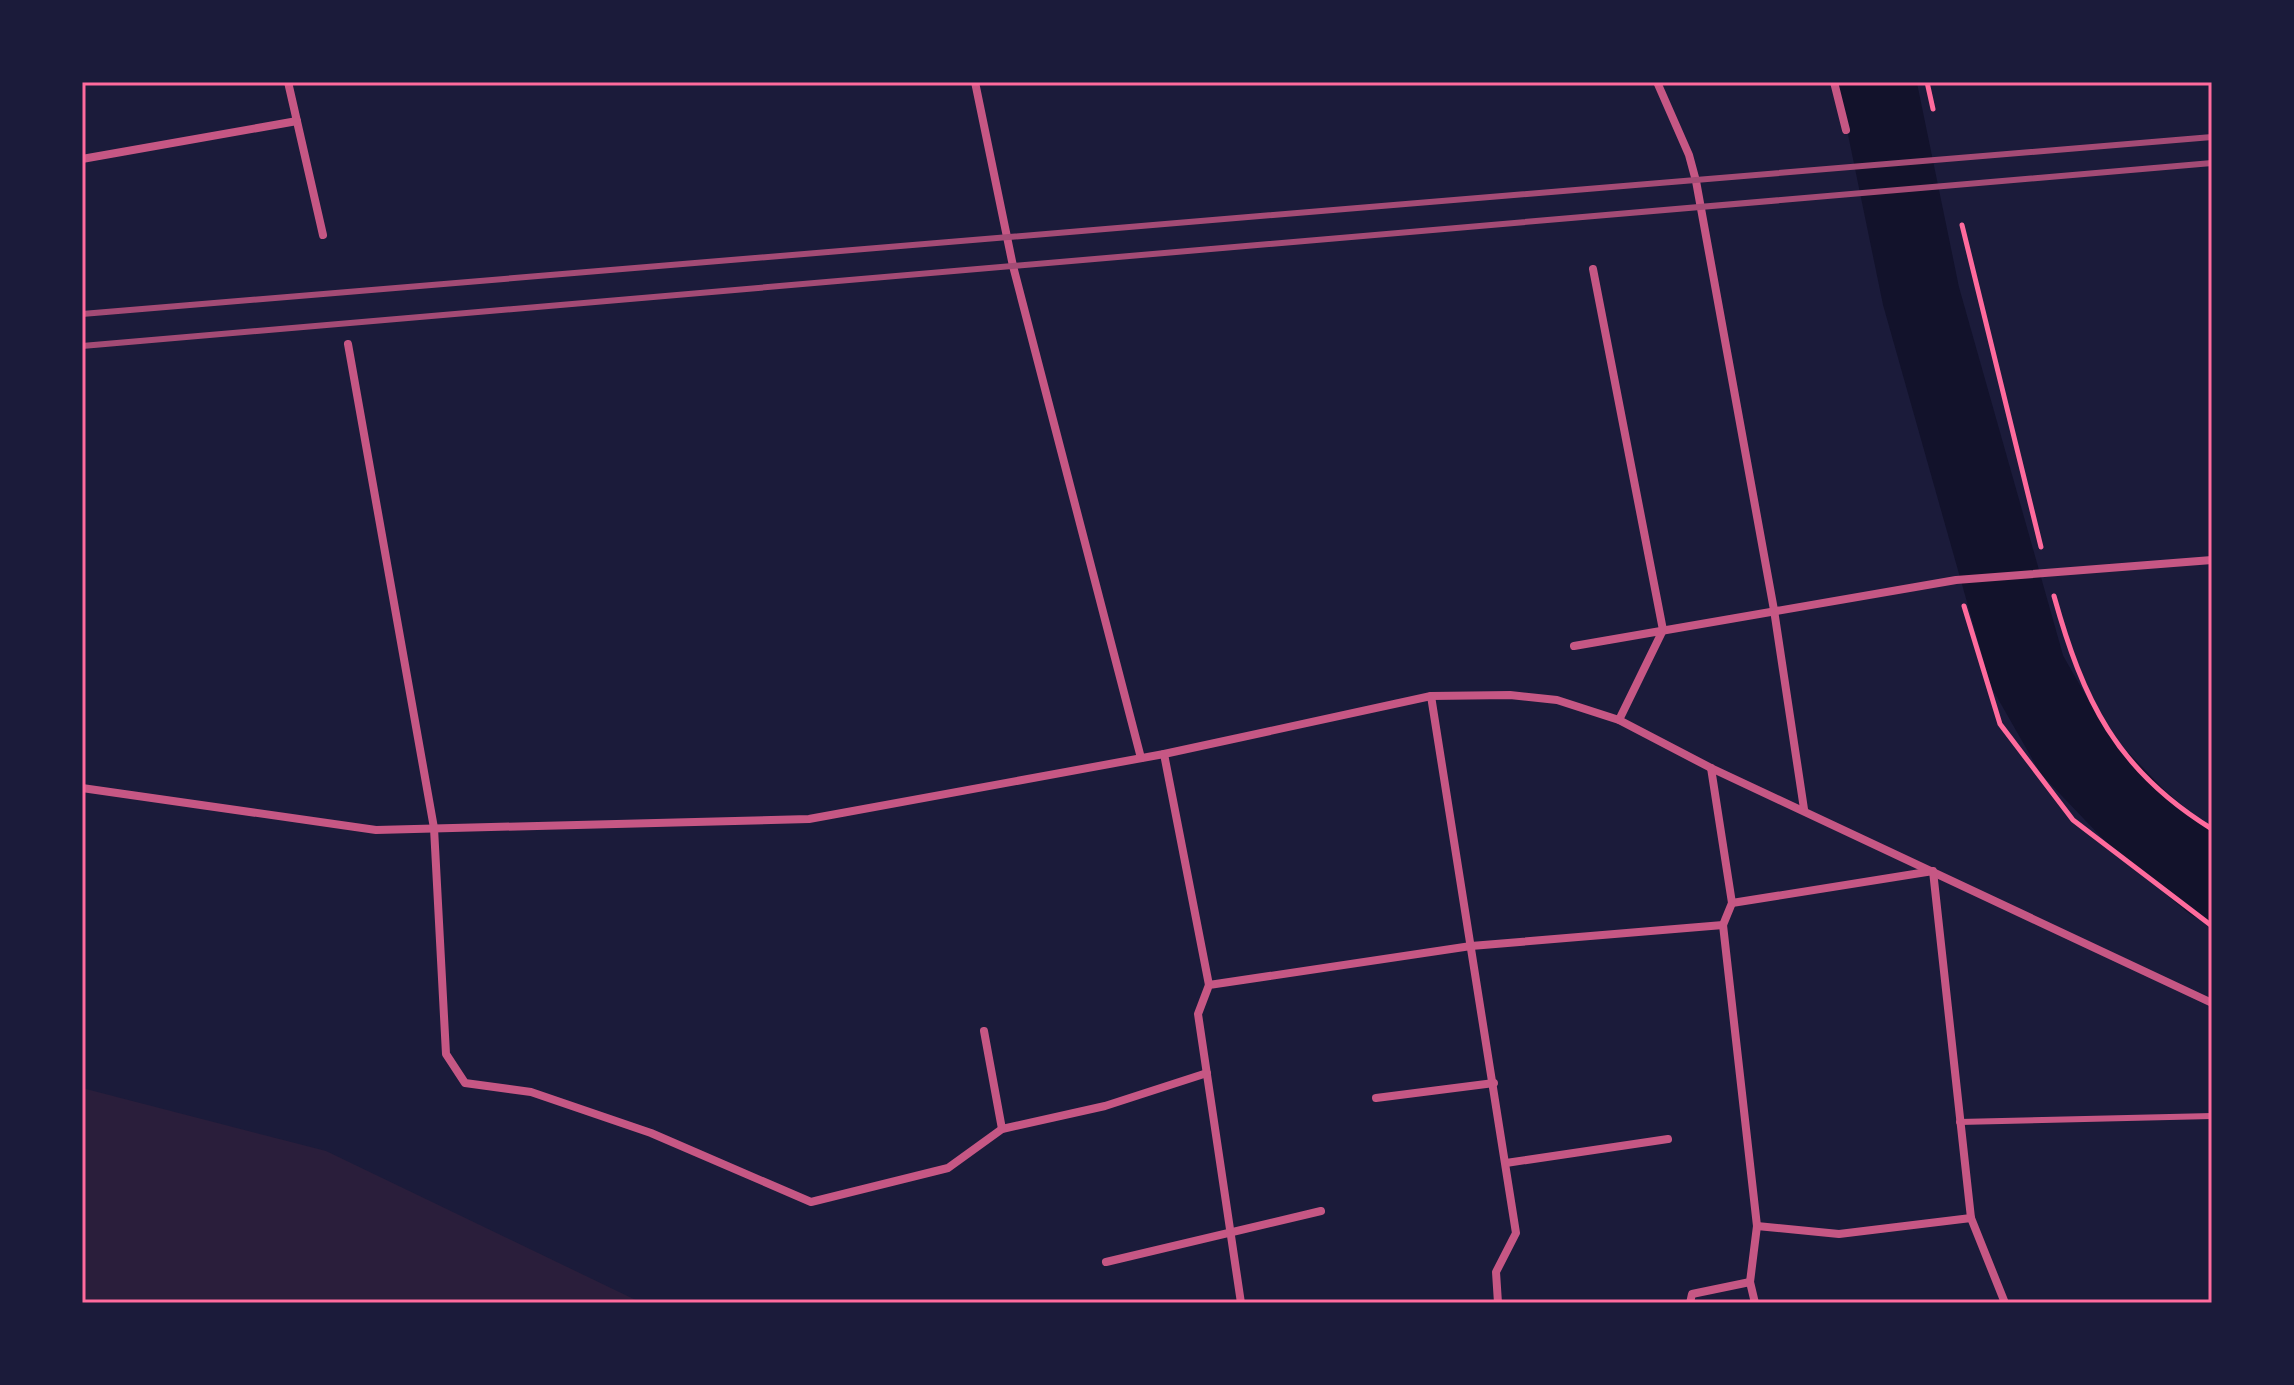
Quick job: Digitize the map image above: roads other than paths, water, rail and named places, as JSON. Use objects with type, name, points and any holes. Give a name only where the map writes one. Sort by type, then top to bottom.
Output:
[{"type":"street","points":[[288,82],[323,235]]},
{"type":"street","points":[[975,82],[1013,266],[1141,758]]},
{"type":"street","points":[[1657,82],[1689,155],[1696,181],[1774,610],[1804,809]]},
{"type":"street","points":[[1834,82],[1846,130]]},
{"type":"street","points":[[82,159],[297,121]]},
{"type":"street","points":[[1593,269],[1663,630],[1619,720]]},
{"type":"street","points":[[348,344],[434,828],[446,1054],[465,1083],[531,1092],[651,1133],[811,1202],[948,1168],[1002,1129],[1105,1106],[1207,1073]]},
{"type":"street","points":[[1574,646],[1956,580],[2212,560]]},
{"type":"street","points":[[82,788],[376,830],[809,819],[1164,754],[1431,696],[1510,695],[1557,700],[1619,720],[1711,768],[2212,1003]]},
{"type":"street","points":[[1431,696],[1516,1233],[1496,1272],[1498,1303]]},
{"type":"street","points":[[1164,754],[1209,985],[1198,1014],[1241,1303]]},
{"type":"street","points":[[1711,768],[1732,903],[1723,925],[1757,1226],[1750,1282],[1755,1303]]},
{"type":"street","points":[[1732,903],[1933,871]]},
{"type":"street","points":[[1933,871],[1971,1218],[2005,1303]]},
{"type":"street","points":[[1209,985],[1471,946],[1723,925]]},
{"type":"street","points":[[984,1031],[1002,1129]]},
{"type":"street","points":[[1376,1098],[1494,1083]]},
{"type":"street","points":[[1506,1163],[1668,1139]]},
{"type":"street","points":[[1106,1262],[1321,1211]]},
{"type":"street","points":[[1757,1226],[1839,1234],[1971,1218]]},
{"type":"street","points":[[1690,1303],[1692,1294],[1750,1282]]},
{"type":"lane","points":[[1959,1122],[2212,1116]]},
{"type":"waterway","points":[[1877,82],[1921,296],[2027,671],[2072,750],[2138,819],[2212,882]]},
{"type":"railway","points":[[82,314],[2212,137]]},
{"type":"railway","points":[[82,346],[2212,163]]}]
